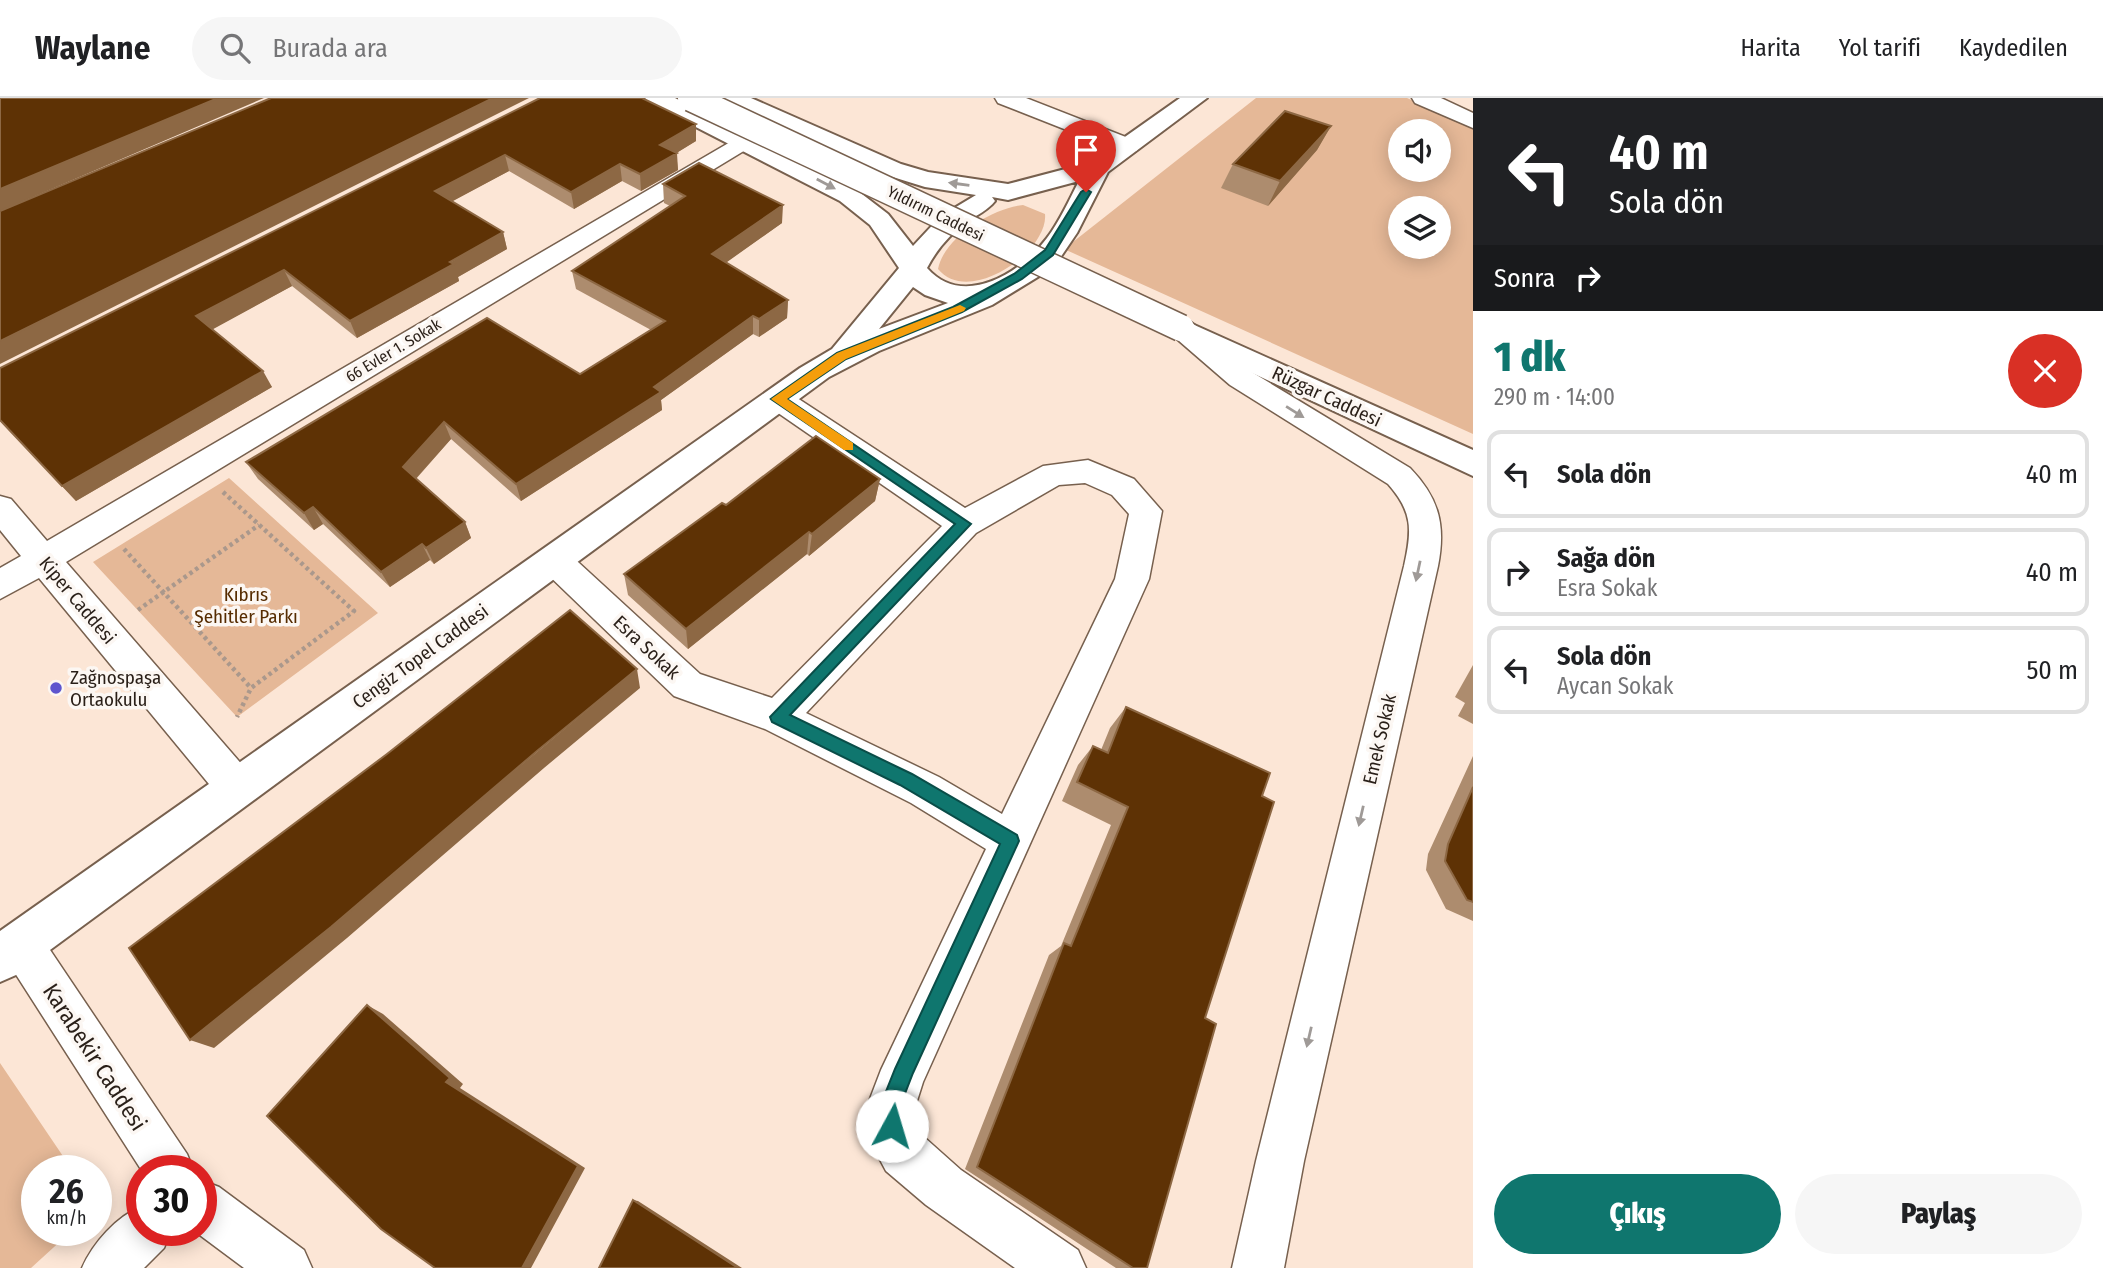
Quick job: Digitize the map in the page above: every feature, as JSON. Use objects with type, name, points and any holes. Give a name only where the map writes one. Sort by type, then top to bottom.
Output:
[{"type":"main road","points":[[657,98],[744,141],[875,212],[888,227],[923,283],[943,293],[958,296],[988,293]]},
{"type":"main road","name":"Yıldırım Caddesi","points":[[691,98],[1181,328]]},
{"type":"main road","points":[[841,356],[913,269],[925,245],[941,227],[981,201],[1097,168],[1195,98]]},
{"type":"main road","points":[[745,100],[892,169],[925,179],[1008,192],[1047,203],[1062,220],[1060,236]]},
{"type":"main road","points":[[841,356],[958,310],[1018,276],[1049,252],[1097,168]]},
{"type":"main road","name":"Rüzgar Caddesi","points":[[1181,328],[1473,464]]},
{"type":"main road","name":"Cengiz Topel Caddesi","points":[[10,951],[841,356]]},
{"type":"street","points":[[1006,98],[1128,146]]},
{"type":"street","points":[[1439,100],[1473,121]]},
{"type":"street","name":"66 Evler 1. Sokak","points":[[0,585],[744,141]]},
{"type":"street","name":"Emek Sokak","points":[[1181,328],[1240,378],[1399,476],[1418,492],[1426,514],[1425,539],[1412,601],[1280,1161],[1258,1268]]},
{"type":"street","points":[[778,399],[964,524]]},
{"type":"street","points":[[778,717],[964,524],[1054,474],[1088,471],[1123,487],[1146,511],[1132,579],[889,1109],[895,1143],[930,1178],[1060,1268]]},
{"type":"street","name":"Kiper Caddesi","points":[[0,508],[237,788]]},
{"type":"street","name":"Esra Sokak","points":[[554,560],[687,685],[778,717],[925,790],[1010,841]]},
{"type":"street","name":"Karabekir Caddesi","points":[[10,951],[158,1155]]},
{"type":"street","points":[[217,1217],[286,1268]]},
{"type":"street","points":[[108,1268],[130,1246]]},
{"type":"path","points":[[216,486],[354,611],[251,688],[237,717]]},
{"type":"path","points":[[138,610],[259,525]]},
{"type":"path","points":[[120,545],[251,688]]},
{"type":"green space","points":[[1256,98],[1407,98],[1473,127],[1473,434],[1064,249]]},
{"type":"green space","points":[[1023,205],[1045,214],[1043,229],[1021,258],[1005,270],[968,282],[952,279],[938,269],[942,257],[960,235],[985,218]]},
{"type":"green space","name":"Kıbrıs Şehitler Parkı","points":[[229,478],[378,613],[237,717],[93,562]]},
{"type":"green space","points":[[0,1063],[62,1155],[21,1155],[21,1246],[55,1246],[31,1268],[0,1268]]},
{"type":"building","points":[[0,98],[218,98],[0,189]]},
{"type":"building","points":[[271,98],[493,98],[0,341],[0,211]]},
{"type":"building","points":[[540,98],[642,98],[696,124],[660,145],[677,153],[640,174],[620,164],[571,192],[505,155],[435,191],[503,232],[450,262],[454,264],[350,321],[284,270],[196,316],[263,371],[62,486],[0,420],[0,368]]},
{"type":"building","points":[[1285,111],[1331,126],[1280,181],[1233,164]]},
{"type":"building","points":[[699,163],[783,205],[712,254],[788,300],[759,319],[753,316],[654,387],[661,392],[516,484],[444,422],[403,467],[465,522],[426,548],[422,544],[381,572],[313,507],[304,513],[246,462],[487,318],[580,374],[665,321],[572,271],[685,196],[663,184]]},
{"type":"building","points":[[816,436],[880,479],[686,629],[624,574],[722,503],[726,505]]},
{"type":"building","points":[[570,610],[637,669],[331,927],[190,1040],[129,948],[387,754]]},
{"type":"building","points":[[1126,707],[1270,773],[1262,796],[1274,802],[1205,1018],[1216,1024],[1147,1268],[1133,1268],[977,1167],[1064,943],[1071,946],[1128,807],[1077,782],[1093,746],[1108,753]]},
{"type":"building","points":[[1473,787],[1473,902],[1467,900],[1445,861],[1448,844]]},
{"type":"building","points":[[367,1005],[450,1078],[446,1082],[578,1166],[522,1268],[435,1268],[381,1229],[267,1116]]},
{"type":"building","points":[[633,1200],[738,1268],[599,1268]]},
{"type":"slow traffic","points":[[848,446],[778,399],[841,356],[960,308]]},
{"type":"place","name":"Zağnospaşa Ortaokulu","points":[[56,688]]},
{"type":"route","points":[[892,1126],[889,1109],[905,1069],[1010,841],[925,790],[778,717],[964,524],[778,399],[841,356],[958,310],[1018,276],[1049,252],[1086,192]]}]
